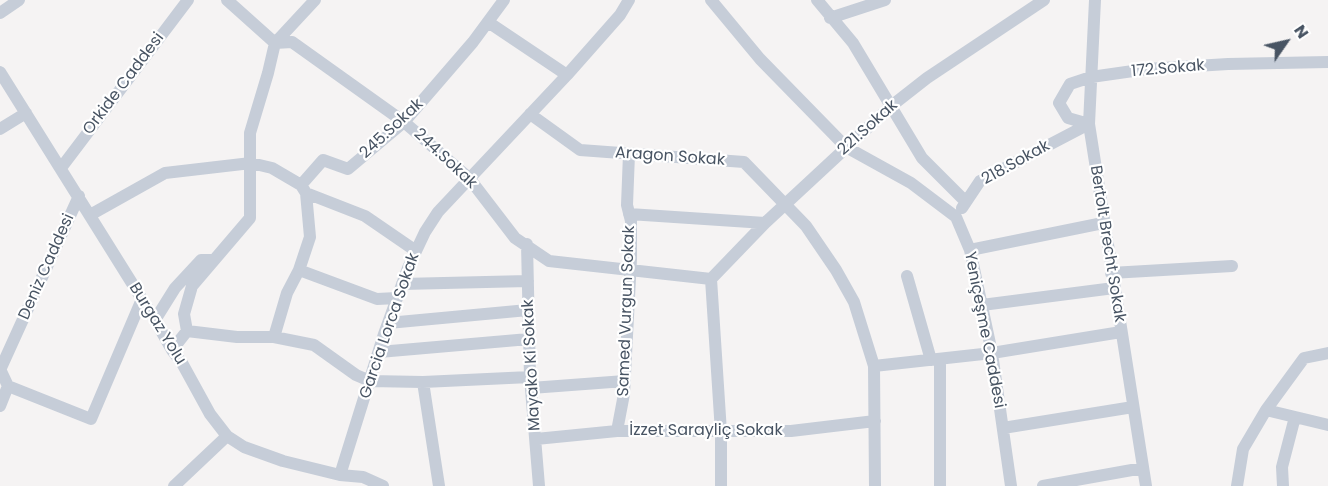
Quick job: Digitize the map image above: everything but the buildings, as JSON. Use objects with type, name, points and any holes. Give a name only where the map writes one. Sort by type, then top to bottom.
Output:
[{"type":"street","points":[[0,13],[20,0]]},
{"type":"street","name":"Orkide Caddesi","points":[[61,168],[188,0]]},
{"type":"street","name":"244.Sokak","points":[[227,0],[275,43],[292,42],[404,122],[469,178],[515,238],[549,261],[711,279]]},
{"type":"street","points":[[172,350],[187,331],[184,314],[192,286],[250,218],[250,133],[275,43],[315,0]]},
{"type":"street","name":"245.Sokak","points":[[303,189],[323,160],[348,169],[404,122],[473,42],[504,0]]},
{"type":"street","name":"Garcia Lorca Sokak","points":[[340,475],[388,323],[424,232],[438,212],[567,75],[620,15],[629,0]]},
{"type":"street","points":[[817,0],[853,43],[922,158],[966,202]]},
{"type":"street","points":[[830,18],[885,0]]},
{"type":"street","name":"221.Sokak","points":[[711,279],[765,223],[890,107],[927,78],[1044,0]]},
{"type":"street","name":"Bertolt Brecht Sokak","points":[[1095,0],[1089,124],[1146,486]]},
{"type":"street","name":"Yeniçeşme Caddesi","points":[[718,3],[760,59],[846,147],[911,183],[956,217],[970,250],[992,353],[1011,486]]},
{"type":"street","points":[[489,22],[567,75]]},
{"type":"street","name":"172.Sokak","points":[[1089,124],[1068,118],[1059,103],[1070,84],[1091,77],[1147,69],[1228,64],[1328,62]]},
{"type":"street","name":"Burgaz Yolu","points":[[0,72],[182,363],[210,414],[228,436],[244,447],[283,461],[340,475],[363,477],[377,485]]},
{"type":"street","points":[[0,129],[26,113]]},
{"type":"street","name":"Aragon Sokak","points":[[530,114],[580,150],[744,162],[806,226],[836,270],[854,302],[874,366],[874,486]]},
{"type":"street","name":"218.Sokak","points":[[956,217],[980,181],[1089,124]]},
{"type":"street","name":"Samed Vurgun Sokak","points":[[617,431],[625,381],[630,270],[631,221],[627,205],[629,154]]},
{"type":"street","points":[[90,215],[165,173],[250,163],[272,168],[303,189],[365,216],[416,251]]},
{"type":"street","points":[[274,337],[287,293],[299,270],[310,237],[303,189]]},
{"type":"street","name":"Deniz Caddesi","points":[[0,370],[79,196]]},
{"type":"street","points":[[629,214],[765,223]]},
{"type":"street","points":[[970,250],[1103,223]]},
{"type":"street","name":"Mayako Ki Sokak","points":[[527,245],[530,382],[539,486]]},
{"type":"street","points":[[155,320],[176,288],[201,260],[212,260]]},
{"type":"street","points":[[1111,273],[1232,266]]},
{"type":"street","points":[[299,270],[376,299],[397,298]]},
{"type":"street","points":[[907,276],[935,359],[940,486]]},
{"type":"street","points":[[711,279],[721,432],[721,486]]},
{"type":"street","points":[[402,284],[528,281]]},
{"type":"street","points":[[982,305],[1114,288]]},
{"type":"street","points":[[0,370],[8,386],[91,419],[142,299]]},
{"type":"street","points":[[388,323],[528,310]]},
{"type":"street","points":[[187,331],[237,337],[274,337],[314,345],[356,375],[370,381],[625,381]]},
{"type":"street","points":[[874,366],[992,353],[1121,332]]},
{"type":"street","points":[[379,352],[529,339]]},
{"type":"street","points":[[1238,486],[1243,449],[1266,410],[1304,358],[1328,353]]},
{"type":"street","points":[[423,382],[440,486]]},
{"type":"street","points":[[0,406],[8,386]]},
{"type":"street","points":[[1004,428],[1133,407]]},
{"type":"street","points":[[1266,410],[1328,425]]},
{"type":"street","points":[[1283,486],[1282,467],[1295,417]]},
{"type":"street","name":"İzzet Sarayliç Sokak","points":[[536,439],[617,431],[791,430],[875,420]]},
{"type":"street","points":[[174,486],[228,436]]},
{"type":"street","points":[[1043,486],[1143,468]]}]
